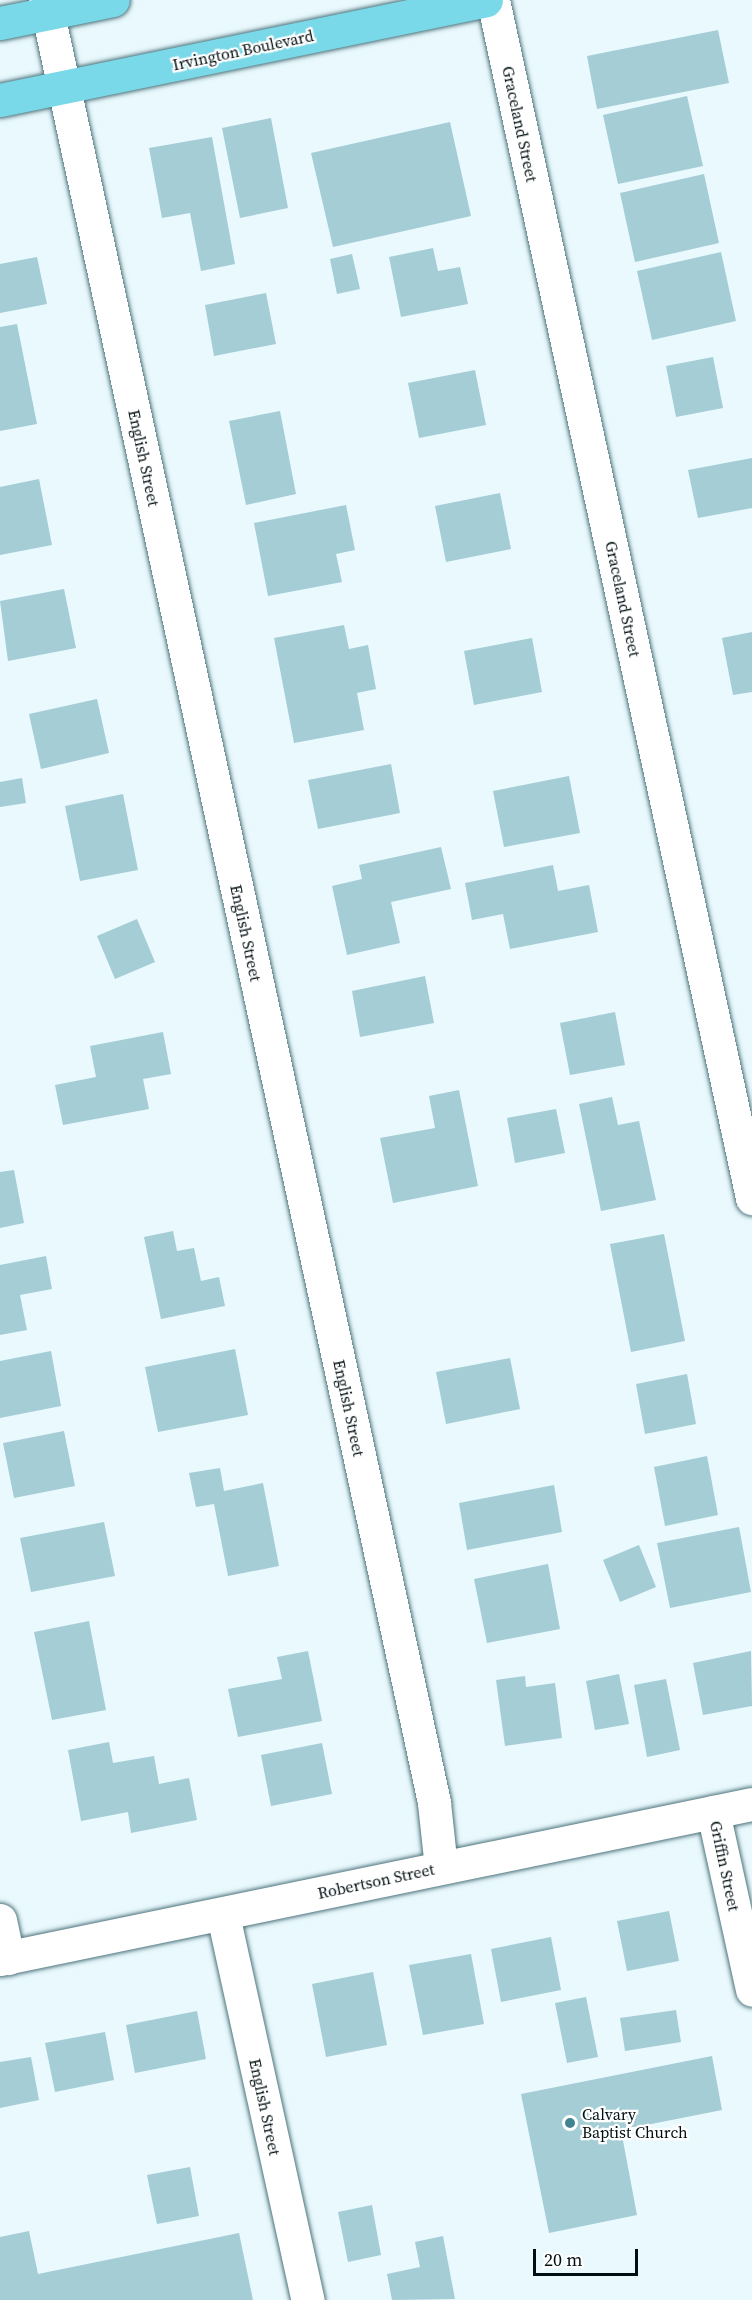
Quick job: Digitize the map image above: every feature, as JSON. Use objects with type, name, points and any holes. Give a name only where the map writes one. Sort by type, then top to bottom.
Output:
[{"type":"main road","points":[[0,23],[46,7],[113,0]]},
{"type":"main road","name":"Irvington Boulevard","points":[[0,100],[486,0]]},
{"type":"street","name":"Graceland Street","points":[[493,0],[752,1198]]},
{"type":"street","name":"English Street","points":[[46,7],[432,1792],[441,1867]]},
{"type":"street","name":"Robertson Street","points":[[4,1959],[752,1804]]},
{"type":"street","name":"Griffin Street","points":[[713,1812],[752,1990]]},
{"type":"street","name":"English Street","points":[[223,1915],[308,2300]]},
{"type":"street","points":[[0,1920],[4,1959]]},
{"type":"building","points":[[718,30],[729,83],[597,109],[587,56]]},
{"type":"building","points":[[687,96],[703,166],[618,184],[603,115]]},
{"type":"building","points":[[271,118],[288,208],[240,218],[222,128]]},
{"type":"building","points":[[450,122],[471,216],[333,247],[311,153]]},
{"type":"building","points":[[212,137],[235,264],[201,271],[190,213],[162,218],[149,148]]},
{"type":"building","points":[[704,174],[719,243],[635,262],[620,193]]},
{"type":"building","points":[[433,248],[438,271],[460,267],[468,304],[401,317],[389,257]]},
{"type":"building","points":[[721,252],[736,321],[652,340],[637,271]]},
{"type":"building","points":[[352,254],[360,289],[337,294],[330,259]]},
{"type":"building","points":[[37,257],[47,304],[0,313],[0,264]]},
{"type":"building","points":[[266,293],[276,344],[214,356],[205,305]]},
{"type":"building","points":[[17,324],[37,424],[0,431],[0,327]]},
{"type":"building","points":[[713,357],[723,408],[676,417],[666,366]]},
{"type":"building","points":[[475,370],[486,425],[419,438],[408,383]]},
{"type":"building","points":[[280,411],[296,494],[246,505],[229,421]]},
{"type":"building","points":[[752,458],[752,508],[698,518],[688,470]]},
{"type":"building","points":[[39,479],[52,545],[0,555],[0,487]]},
{"type":"building","points":[[500,493],[511,549],[446,562],[435,506]]},
{"type":"building","points":[[346,505],[355,550],[336,554],[342,582],[268,596],[254,523]]},
{"type":"building","points":[[64,589],[76,648],[8,661],[0,601]]},
{"type":"building","points":[[344,625],[349,649],[368,645],[376,689],[357,693],[364,730],[294,743],[274,638]]},
{"type":"building","points":[[752,632],[752,692],[733,695],[722,638]]},
{"type":"building","points":[[532,638],[542,692],[474,705],[464,651]]},
{"type":"building","points":[[97,699],[109,753],[41,769],[29,714]]},
{"type":"building","points":[[391,764],[400,813],[318,829],[308,780]]},
{"type":"building","points":[[569,776],[580,833],[504,847],[493,791]]},
{"type":"building","points":[[22,778],[26,803],[0,807],[0,782]]},
{"type":"building","points":[[123,794],[138,870],[80,881],[65,806]]},
{"type":"building","points":[[441,847],[451,889],[391,902],[400,943],[347,955],[332,886],[362,879],[359,865]]},
{"type":"building","points":[[553,865],[558,891],[589,885],[598,932],[510,949],[503,914],[472,920],[465,883]]},
{"type":"building","points":[[137,919],[155,962],[115,979],[97,936]]},
{"type":"building","points":[[425,976],[434,1023],[360,1037],[352,991]]},
{"type":"building","points":[[615,1012],[625,1065],[570,1075],[560,1023]]},
{"type":"building","points":[[163,1032],[171,1074],[143,1079],[149,1109],[63,1125],[55,1085],[96,1077],[90,1046]]},
{"type":"building","points":[[459,1090],[478,1186],[393,1203],[380,1138],[435,1128],[429,1096]]},
{"type":"building","points":[[612,1097],[618,1125],[639,1121],[656,1200],[601,1211],[579,1104]]},
{"type":"building","points":[[556,1109],[565,1153],[515,1163],[507,1118]]},
{"type":"building","points":[[14,1170],[24,1223],[0,1228],[0,1172]]},
{"type":"building","points":[[173,1231],[177,1251],[194,1248],[201,1281],[219,1277],[225,1306],[161,1319],[144,1237]]},
{"type":"building","points":[[664,1234],[685,1341],[631,1352],[610,1244]]},
{"type":"building","points":[[46,1256],[52,1289],[20,1295],[27,1330],[0,1335],[0,1265]]},
{"type":"building","points":[[235,1349],[248,1415],[158,1432],[145,1367]]},
{"type":"building","points":[[51,1351],[61,1406],[0,1418],[0,1361]]},
{"type":"building","points":[[510,1358],[520,1409],[446,1424],[436,1372]]},
{"type":"building","points":[[687,1374],[696,1424],[645,1434],[636,1384]]},
{"type":"building","points":[[64,1431],[75,1486],[14,1498],[3,1443]]},
{"type":"building","points":[[707,1456],[718,1515],[665,1526],[654,1467]]},
{"type":"building","points":[[220,1468],[224,1491],[263,1483],[279,1566],[228,1576],[214,1504],[196,1507],[189,1473]]},
{"type":"building","points":[[554,1485],[562,1532],[467,1550],[459,1503]]},
{"type":"building","points":[[104,1522],[115,1576],[31,1592],[20,1538]]},
{"type":"building","points":[[739,1527],[751,1592],[670,1608],[657,1543]]},
{"type":"building","points":[[639,1545],[656,1587],[620,1602],[603,1560]]},
{"type":"building","points":[[548,1564],[560,1629],[487,1643],[474,1579]]},
{"type":"building","points":[[89,1621],[106,1710],[52,1720],[34,1632]]},
{"type":"building","points":[[308,1651],[322,1721],[238,1737],[228,1689],[282,1679],[277,1657]]},
{"type":"building","points":[[751,1651],[752,1706],[703,1715],[693,1663]]},
{"type":"building","points":[[619,1674],[629,1724],[595,1730],[586,1681]]},
{"type":"building","points":[[525,1676],[526,1687],[555,1683],[562,1738],[505,1746],[496,1680]]},
{"type":"building","points":[[666,1679],[680,1750],[647,1757],[634,1685]]},
{"type":"building","points":[[109,1742],[113,1763],[154,1756],[159,1784],[189,1778],[197,1820],[131,1833],[128,1812],[81,1821],[68,1750]]},
{"type":"building","points":[[322,1743],[332,1794],[271,1806],[261,1755]]},
{"type":"building","points":[[669,1911],[679,1961],[627,1971],[617,1921]]},
{"type":"building","points":[[551,1937],[561,1990],[501,2002],[491,1949]]},
{"type":"building","points":[[471,1954],[484,2024],[423,2035],[409,1965]]},
{"type":"building","points":[[373,1972],[387,2045],[326,2057],[312,1984]]},
{"type":"building","points":[[586,1997],[598,2057],[567,2063],[555,2003]]},
{"type":"building","points":[[676,2010],[681,2042],[625,2051],[620,2018]]},
{"type":"building","points":[[197,2011],[206,2059],[135,2073],[126,2025]]},
{"type":"building","points":[[105,2032],[114,2080],[55,2092],[45,2043]]},
{"type":"building","points":[[712,2056],[722,2110],[621,2130],[637,2215],[549,2233],[521,2094]]},
{"type":"building","points":[[31,2057],[39,2100],[0,2108],[0,2062]]},
{"type":"building","points":[[190,2167],[199,2216],[157,2224],[147,2175]]},
{"type":"building","points":[[372,2205],[381,2255],[348,2262],[338,2212]]},
{"type":"building","points":[[29,2231],[38,2274],[239,2233],[253,2300],[0,2300],[0,2237]]},
{"type":"building","points":[[443,2236],[455,2299],[392,2300],[387,2274],[420,2267],[415,2242]]},
{"type":"place","name":"Calvary Baptist Church","points":[[570,2123]]}]
